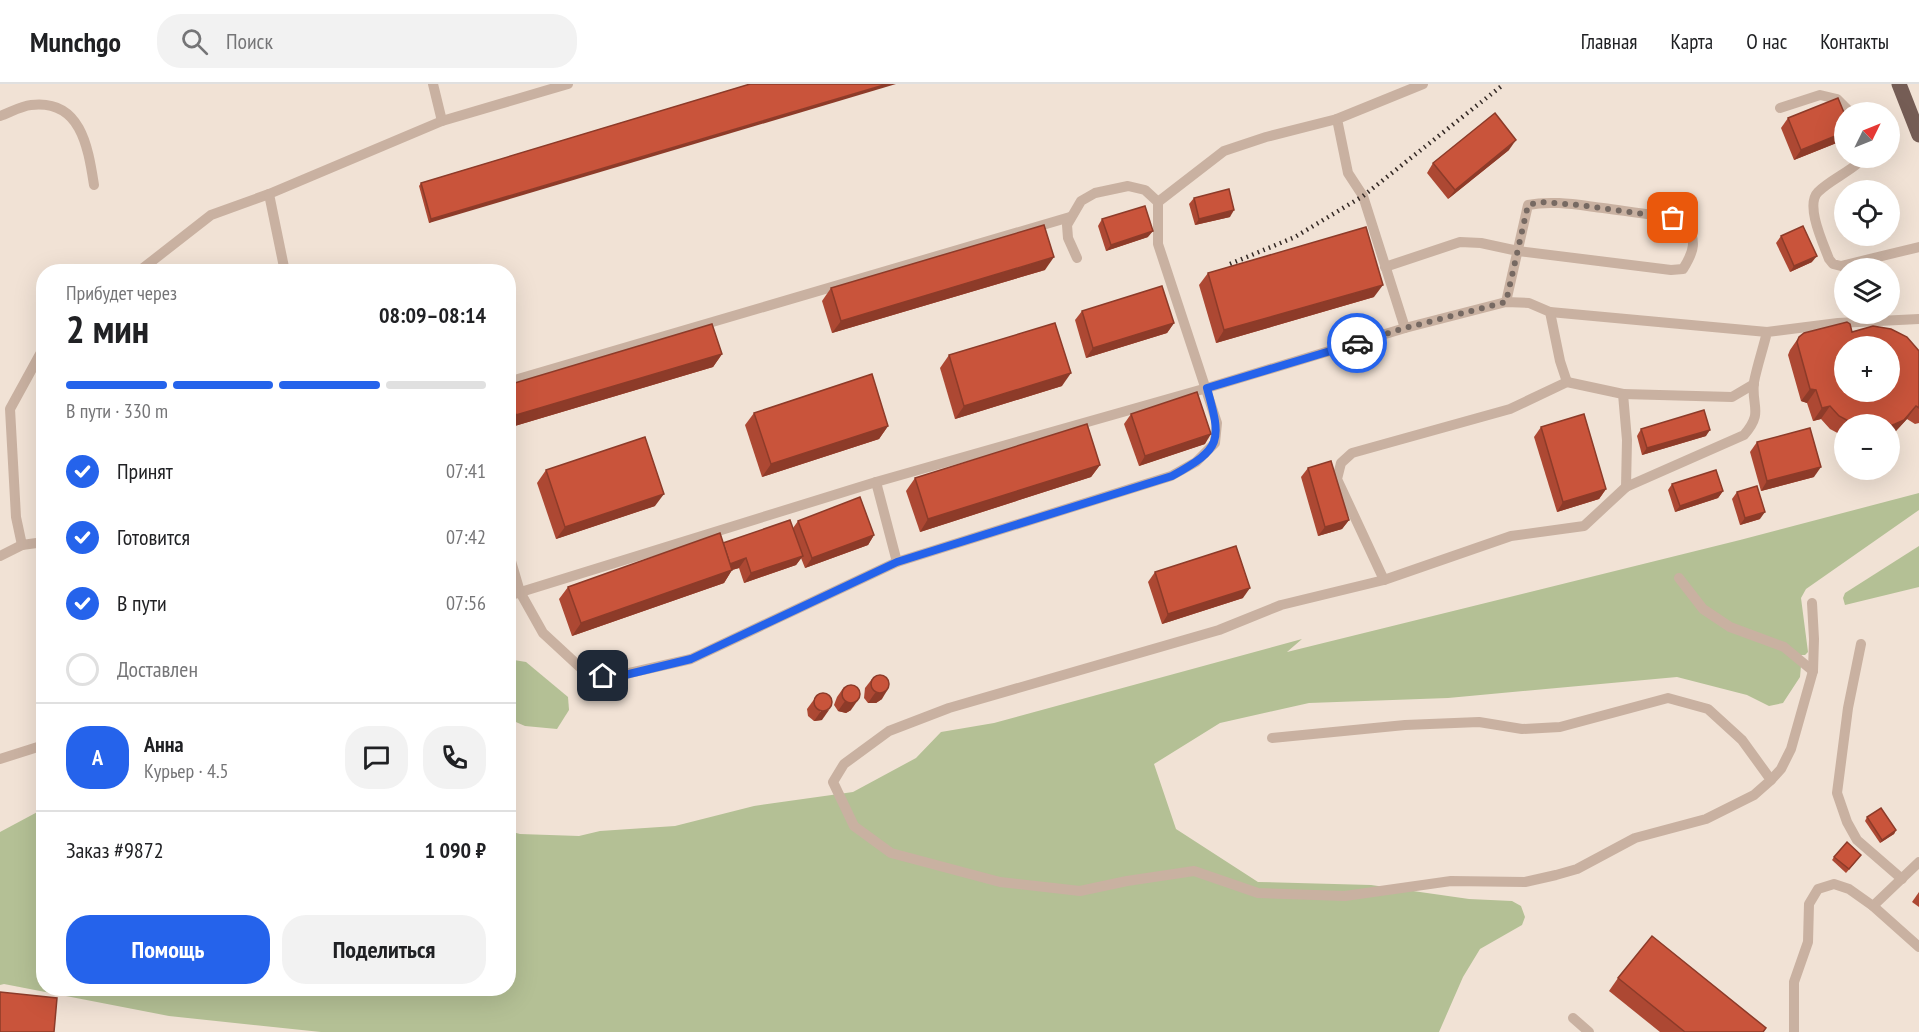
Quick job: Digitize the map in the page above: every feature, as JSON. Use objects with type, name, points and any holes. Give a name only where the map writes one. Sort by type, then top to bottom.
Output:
[{"type":"main road","points":[[1899,84],[1919,135]]},
{"type":"lane","points":[[433,84],[442,122]]},
{"type":"lane","points":[[148,264],[212,215],[269,194],[442,122],[568,84]]},
{"type":"lane","points":[[1158,202],[1224,151],[1266,137],[1337,119],[1422,84]]},
{"type":"lane","points":[[1780,108],[1820,95],[1837,99],[1840,102]]},
{"type":"lane","points":[[0,116],[30,105],[61,108],[69,114],[82,134],[90,161],[93,185]]},
{"type":"lane","points":[[1337,119],[1348,173],[1363,196],[1405,328]]},
{"type":"lane","points":[[1851,168],[1820,190],[1813,199],[1812,210],[1829,259],[1833,264],[1841,266],[1919,247]]},
{"type":"lane","points":[[516,578],[520,592],[543,633],[583,670],[603,676],[625,675],[691,659],[897,562],[1172,476],[1196,462],[1215,443],[1216,423],[1207,388],[1158,244],[1158,202],[1145,190],[1128,186],[1095,193],[1081,201],[1067,225],[1068,238],[1077,258]]},
{"type":"lane","points":[[269,194],[283,264]]},
{"type":"lane","points":[[1385,267],[1460,242],[1481,243],[1518,251],[1671,270],[1683,269],[1692,254],[1694,237],[1687,221],[1613,209],[1541,202],[1528,205],[1518,251],[1506,302]]},
{"type":"lane","points":[[516,380],[1070,217]]},
{"type":"lane","points":[[516,593],[876,482],[1207,388],[1405,328],[1506,302],[1529,303],[1550,312],[1767,332],[1838,323],[1919,319]]},
{"type":"lane","points":[[1550,312],[1560,361],[1567,382]]},
{"type":"lane","points":[[1767,332],[1754,384],[1757,411],[1754,424],[1744,435],[1626,487],[1584,526],[1511,536],[1384,580],[1281,605],[1219,630],[949,708],[889,731],[844,764],[833,782],[854,826],[891,853],[1000,882],[1080,891],[1194,871],[1258,893],[1346,896],[1451,881],[1525,882],[1577,869],[1635,838],[1706,819],[1754,795],[1772,780],[1781,769],[1791,749],[1813,671],[1815,639],[1812,603]]},
{"type":"lane","points":[[22,544],[16,517],[10,409],[36,362]]},
{"type":"lane","points":[[1384,580],[1337,479],[1341,463],[1352,453],[1510,409],[1567,382],[1623,394],[1731,397],[1754,384]]},
{"type":"lane","points":[[1623,394],[1627,440],[1626,487]]},
{"type":"lane","points":[[876,482],[897,562]]},
{"type":"lane","points":[[0,556],[22,544],[36,543]]},
{"type":"lane","points":[[1679,578],[1702,609],[1730,627],[1784,647],[1813,671]]},
{"type":"lane","points":[[1861,644],[1842,744],[1837,793],[1847,822],[1857,840],[1902,879]]},
{"type":"lane","points":[[1272,738],[1405,725],[1479,722],[1522,729],[1560,727],[1668,698],[1708,709],[1742,740],[1772,780]]},
{"type":"lane","points":[[0,759],[36,748]]},
{"type":"lane","points":[[1873,906],[1919,862]]},
{"type":"lane","points":[[1794,1032],[1794,982],[1808,942],[1809,904],[1818,889],[1834,884],[1849,889],[1873,906],[1919,947]]},
{"type":"lane","points":[[1573,1018],[1589,1032]]},
{"type":"green space","points":[[1919,493],[1919,510],[1806,589],[1801,598],[1808,652],[1805,655],[1800,655],[1702,610],[1782,649],[1801,666],[1800,677],[1783,703],[1769,706],[1747,695],[1677,677],[1448,698],[1309,703],[1220,723],[1154,764],[1176,829],[1258,882],[1371,885],[1469,899],[1512,901],[1521,906],[1525,917],[1522,925],[1480,949],[1463,977],[1439,1032],[321,1032],[169,1016],[66,996],[516,996],[516,833],[579,836],[600,831],[675,826],[754,806],[853,792],[916,758],[941,732],[994,723],[1302,639],[1287,652],[1740,540]]},
{"type":"green space","points":[[1919,546],[1919,587],[1845,605],[1843,598],[1845,593]]},
{"type":"green space","points":[[516,660],[526,662],[568,697],[569,710],[557,729],[525,726],[516,722]]},
{"type":"green space","points":[[36,813],[36,990],[0,985],[0,832]]},
{"type":"building","points":[[750,84],[887,84],[431,219],[421,183]]},
{"type":"building","points":[[1838,98],[1840,102],[1834,102],[1834,136],[1801,150],[1788,118]]},
{"type":"building","points":[[1495,113],[1516,140],[1455,190],[1433,163]]},
{"type":"building","points":[[1229,189],[1234,210],[1199,219],[1194,198]]},
{"type":"building","points":[[1145,206],[1153,231],[1111,245],[1102,219]]},
{"type":"building","points":[[1044,225],[1054,257],[841,321],[831,288]]},
{"type":"building","points":[[1803,226],[1817,256],[1794,266],[1781,236]]},
{"type":"building","points":[[1366,227],[1383,285],[1224,330],[1208,273]]},
{"type":"building","points":[[1162,286],[1174,323],[1093,348],[1082,311]]},
{"type":"building","points":[[1055,323],[1071,373],[964,406],[949,355]]},
{"type":"building","points":[[712,324],[722,354],[516,415],[516,383]]},
{"type":"building","points":[[1839,324],[1850,324],[1852,332],[1873,326],[1891,329],[1907,337],[1919,351],[1919,408],[1916,406],[1900,422],[1900,414],[1837,414],[1830,406],[1822,408],[1816,390],[1810,389],[1797,342],[1804,333]]},
{"type":"building","points":[[872,374],[888,426],[771,464],[754,413]]},
{"type":"building","points":[[1197,392],[1211,434],[1145,456],[1131,414]]},
{"type":"building","points":[[1704,410],[1710,430],[1647,448],[1641,429]]},
{"type":"building","points":[[1584,414],[1606,489],[1563,502],[1541,427]]},
{"type":"building","points":[[1087,424],[1100,465],[928,519],[915,478]]},
{"type":"building","points":[[1810,428],[1821,467],[1767,481],[1757,442]]},
{"type":"building","points":[[645,437],[664,494],[565,527],[546,470]]},
{"type":"building","points":[[1331,461],[1349,520],[1325,527],[1308,468]]},
{"type":"building","points":[[1716,470],[1723,491],[1680,506],[1672,484]]},
{"type":"building","points":[[1757,486],[1765,512],[1745,518],[1737,492]]},
{"type":"building","points":[[860,497],[874,535],[812,558],[798,521]]},
{"type":"building","points":[[790,520],[803,556],[751,573],[746,558],[730,564],[723,543]]},
{"type":"building","points":[[720,533],[732,570],[581,623],[568,587]]},
{"type":"building","points":[[1236,546],[1250,588],[1168,614],[1155,572]]},
{"type":"building","points":[[880,675],[888,680],[889,684],[884,692],[880,693],[872,688],[871,684],[876,676]]},
{"type":"building","points":[[851,685],[859,690],[860,694],[855,702],[851,703],[843,698],[842,694],[847,686]]},
{"type":"building","points":[[823,693],[831,698],[832,702],[827,710],[823,711],[815,706],[814,702],[819,694]]},
{"type":"building","points":[[1881,808],[1896,830],[1882,840],[1867,817]]},
{"type":"building","points":[[1847,842],[1861,855],[1849,869],[1834,857]]},
{"type":"building","points":[[1652,936],[1766,1028],[1763,1032],[1685,1032],[1618,978]]},
{"type":"building","points":[[0,992],[57,998],[54,1032],[0,1032]]},
{"type":"railway","points":[[1230,264],[1295,237],[1363,196],[1504,84]]},
{"type":"way so far","points":[[1357,343],[1506,302],[1528,205],[1541,202],[1579,205],[1673,218]]},
{"type":"route","points":[[603,676],[625,675],[691,659],[897,562],[1172,476],[1196,462],[1215,443],[1216,423],[1207,388],[1357,343]]}]
